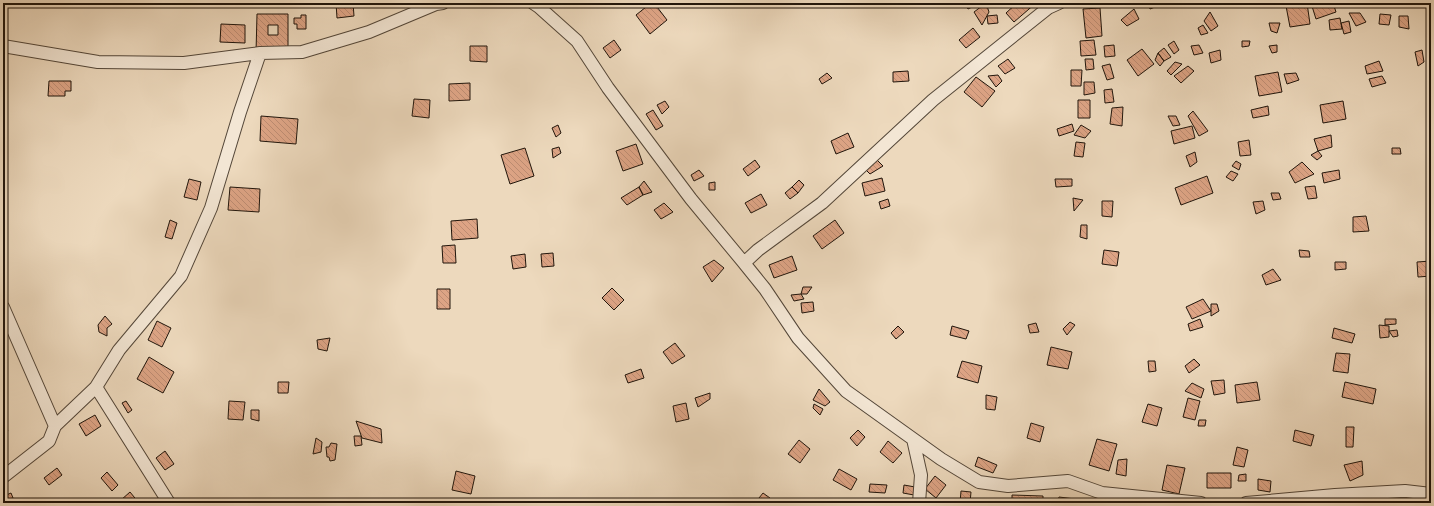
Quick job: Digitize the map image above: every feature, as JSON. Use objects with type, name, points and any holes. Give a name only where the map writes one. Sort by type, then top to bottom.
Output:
[{"type":"street","points":[[3,46],[98,62],[184,62],[260,53],[302,52],[369,32],[436,4],[443,3]]},
{"type":"street","points":[[533,3],[540,6],[577,41],[608,88],[691,199],[765,289],[798,338],[846,391],[941,459],[979,482],[1008,486],[1068,481],[1102,493],[1201,503]]},
{"type":"street","points":[[744,263],[758,250],[822,203],[932,100],[1048,8],[1059,3]]},
{"type":"street","points":[[3,477],[49,441],[55,426],[96,387],[119,350],[181,276],[211,208],[240,112],[260,53]]},
{"type":"street","points":[[3,307],[55,426]]},
{"type":"street","points":[[96,387],[169,503]]},
{"type":"street","points":[[913,439],[921,475],[919,503]]},
{"type":"street","points":[[1246,503],[1335,495],[1405,491],[1431,494]]},
{"type":"building","points":[[336,3],[353,3],[354,16],[337,18]]},
{"type":"building","points":[[651,3],[654,3],[667,20],[650,34],[636,15]]},
{"type":"building","points":[[964,3],[980,3],[968,9]]},
{"type":"building","points":[[986,3],[989,12],[982,25],[974,12]]},
{"type":"building","points":[[1017,3],[1036,3],[1014,22],[1006,13]]},
{"type":"building","points":[[1148,3],[1165,3],[1150,9]]},
{"type":"building","points":[[1307,3],[1310,24],[1290,27],[1286,6]]},
{"type":"building","points":[[1311,3],[1333,3],[1336,12],[1316,19]]},
{"type":"building","points":[[1100,8],[1102,36],[1086,38],[1083,9]]},
{"type":"building","points":[[1134,9],[1139,19],[1127,26],[1121,20]]},
{"type":"building","points":[[1210,12],[1218,26],[1211,31],[1204,21]]},
{"type":"building","points":[[1349,13],[1360,13],[1366,22],[1356,26]]},
{"type":"building","points":[[257,14],[288,14],[288,47],[256,53]],"holes":[[[268,25],[278,25],[278,35],[268,35]]]},
{"type":"building","points":[[1380,14],[1391,15],[1389,25],[1379,24]]},
{"type":"building","points":[[301,15],[306,15],[306,29],[297,29],[297,24],[294,24],[294,18],[301,18]]},
{"type":"building","points":[[997,15],[998,23],[988,24],[987,16]]},
{"type":"building","points":[[1399,16],[1408,16],[1409,29],[1399,27]]},
{"type":"building","points":[[1340,18],[1342,29],[1330,30],[1329,20]]},
{"type":"building","points":[[1349,21],[1351,32],[1344,34],[1341,23]]},
{"type":"building","points":[[1269,23],[1280,23],[1277,33],[1271,31]]},
{"type":"building","points":[[221,24],[245,25],[245,43],[220,42]]},
{"type":"building","points":[[1203,25],[1208,33],[1201,35],[1198,28]]},
{"type":"building","points":[[973,28],[980,37],[966,48],[959,40]]},
{"type":"building","points":[[614,40],[621,50],[610,58],[603,48]]},
{"type":"building","points":[[1094,40],[1096,55],[1081,56],[1080,41]]},
{"type":"building","points":[[1174,41],[1179,50],[1174,54],[1168,45]]},
{"type":"building","points":[[1242,41],[1250,41],[1249,46],[1242,47]]},
{"type":"building","points":[[1114,45],[1115,56],[1105,57],[1104,46]]},
{"type":"building","points":[[1199,45],[1203,53],[1194,55],[1191,46]]},
{"type":"building","points":[[1277,45],[1277,52],[1272,53],[1269,46]]},
{"type":"building","points":[[470,46],[487,46],[487,62],[470,61]]},
{"type":"building","points":[[1164,48],[1171,57],[1164,61],[1158,53]]},
{"type":"building","points":[[1142,49],[1154,64],[1138,76],[1127,60]]},
{"type":"building","points":[[1220,50],[1221,60],[1211,63],[1209,53]]},
{"type":"building","points":[[1422,50],[1424,62],[1418,66],[1415,52]]},
{"type":"building","points":[[1158,53],[1164,61],[1160,66],[1155,60]]},
{"type":"building","points":[[1008,59],[1015,68],[1005,74],[998,66]]},
{"type":"building","points":[[1085,59],[1093,59],[1094,69],[1086,70]]},
{"type":"building","points":[[1379,61],[1383,71],[1367,74],[1365,66]]},
{"type":"building","points":[[1175,62],[1182,64],[1171,75],[1167,71]]},
{"type":"building","points":[[1110,64],[1114,78],[1107,80],[1102,66]]},
{"type":"building","points":[[1188,66],[1194,71],[1181,83],[1174,76]]},
{"type":"building","points":[[1071,70],[1082,70],[1081,86],[1071,86]]},
{"type":"building","points":[[908,71],[909,81],[893,82],[893,72]]},
{"type":"building","points":[[1278,72],[1282,92],[1259,96],[1255,76]]},
{"type":"building","points":[[827,73],[832,78],[822,84],[819,79]]},
{"type":"building","points":[[1296,73],[1299,80],[1287,84],[1284,74]]},
{"type":"building","points":[[998,75],[1002,81],[996,87],[988,76]]},
{"type":"building","points":[[1382,76],[1386,83],[1372,87],[1369,79]]},
{"type":"building","points":[[976,77],[995,91],[982,107],[964,92]]},
{"type":"building","points":[[49,81],[71,81],[71,91],[65,91],[65,96],[48,96]]},
{"type":"building","points":[[1084,82],[1094,82],[1095,93],[1084,95]]},
{"type":"building","points":[[470,83],[470,100],[449,101],[449,84]]},
{"type":"building","points":[[1112,89],[1114,102],[1105,103],[1104,90]]},
{"type":"building","points":[[414,99],[430,100],[429,118],[412,116]]},
{"type":"building","points":[[1078,100],[1090,100],[1090,118],[1078,118]]},
{"type":"building","points":[[665,101],[669,107],[662,114],[657,105]]},
{"type":"building","points":[[1343,101],[1346,119],[1323,123],[1320,105]]},
{"type":"building","points":[[1268,106],[1269,115],[1253,118],[1251,110]]},
{"type":"building","points":[[1123,107],[1122,126],[1110,124],[1112,108]]},
{"type":"building","points":[[653,110],[663,126],[656,130],[646,114]]},
{"type":"building","points":[[1193,111],[1208,131],[1199,136],[1188,116]]},
{"type":"building","points":[[261,116],[298,119],[296,144],[260,141]]},
{"type":"building","points":[[1168,116],[1176,116],[1180,125],[1173,126]]},
{"type":"building","points":[[1072,124],[1074,131],[1059,136],[1057,129]]},
{"type":"building","points":[[558,125],[561,133],[556,137],[552,128]]},
{"type":"building","points":[[1081,125],[1091,131],[1085,138],[1074,135]]},
{"type":"building","points":[[1192,126],[1195,138],[1174,144],[1171,131]]},
{"type":"building","points":[[848,133],[854,147],[836,154],[831,141]]},
{"type":"building","points":[[1331,135],[1332,147],[1318,151],[1314,139]]},
{"type":"building","points":[[1249,140],[1251,155],[1240,156],[1238,142]]},
{"type":"building","points":[[1076,142],[1085,143],[1083,157],[1074,156]]},
{"type":"building","points":[[636,144],[643,164],[623,171],[616,151]]},
{"type":"building","points":[[559,147],[561,153],[553,158],[552,149]]},
{"type":"building","points":[[525,148],[534,176],[510,184],[501,155]]},
{"type":"building","points":[[1392,148],[1400,148],[1401,154],[1392,154]]},
{"type":"building","points":[[1318,151],[1322,156],[1317,160],[1311,155]]},
{"type":"building","points":[[1195,152],[1197,162],[1190,167],[1186,156]]},
{"type":"building","points":[[755,160],[760,167],[748,176],[743,169]]},
{"type":"building","points":[[877,160],[883,166],[870,174],[865,169]]},
{"type":"building","points":[[1236,161],[1241,164],[1239,170],[1232,166]]},
{"type":"building","points":[[1302,162],[1314,174],[1295,183],[1289,172]]},
{"type":"building","points":[[699,170],[704,176],[694,181],[691,175]]},
{"type":"building","points":[[1339,170],[1340,179],[1324,183],[1322,173]]},
{"type":"building","points":[[1231,171],[1238,174],[1233,181],[1226,177]]},
{"type":"building","points":[[1207,176],[1213,193],[1181,205],[1175,188]]},
{"type":"building","points":[[882,178],[885,191],[865,196],[862,183]]},
{"type":"building","points":[[189,179],[201,182],[197,200],[184,197]]},
{"type":"building","points":[[1055,179],[1072,179],[1072,186],[1056,187]]},
{"type":"building","points":[[799,180],[804,185],[798,193],[792,187]]},
{"type":"building","points":[[644,181],[652,192],[643,195],[639,187]]},
{"type":"building","points":[[715,182],[715,190],[709,190],[709,183]]},
{"type":"building","points":[[1315,186],[1317,198],[1308,199],[1305,187]]},
{"type":"building","points":[[230,187],[260,189],[259,212],[228,210]]},
{"type":"building","points":[[639,187],[643,195],[627,205],[621,198]]},
{"type":"building","points":[[792,187],[798,193],[790,199],[785,193]]},
{"type":"building","points":[[1271,193],[1279,193],[1281,199],[1273,200]]},
{"type":"building","points":[[761,194],[767,205],[751,213],[745,203]]},
{"type":"building","points":[[1073,198],[1083,200],[1074,211]]},
{"type":"building","points":[[888,199],[890,206],[881,209],[879,202]]},
{"type":"building","points":[[1102,201],[1113,201],[1112,217],[1102,216]]},
{"type":"building","points":[[1263,201],[1265,210],[1256,214],[1253,202]]},
{"type":"building","points":[[664,203],[673,212],[661,219],[654,210]]},
{"type":"building","points":[[1366,216],[1369,231],[1353,232],[1353,217]]},
{"type":"building","points":[[477,219],[478,238],[452,240],[451,221]]},
{"type":"building","points":[[170,220],[177,223],[172,239],[165,237]]},
{"type":"building","points":[[835,220],[844,233],[822,249],[813,236]]},
{"type":"building","points":[[1081,225],[1087,225],[1087,239],[1080,237]]},
{"type":"building","points":[[455,245],[456,263],[443,263],[442,246]]},
{"type":"building","points":[[1104,250],[1119,252],[1117,266],[1102,264]]},
{"type":"building","points":[[1299,250],[1309,251],[1310,257],[1300,257]]},
{"type":"building","points":[[553,253],[554,266],[542,267],[541,254]]},
{"type":"building","points":[[525,254],[526,267],[513,269],[511,256]]},
{"type":"building","points":[[792,256],[797,270],[774,278],[769,265]]},
{"type":"building","points":[[714,260],[724,268],[712,282],[703,267]]},
{"type":"building","points":[[1431,261],[1431,276],[1418,277],[1417,262]]},
{"type":"building","points":[[1335,262],[1346,262],[1346,269],[1335,270]]},
{"type":"building","points":[[1273,269],[1281,280],[1266,285],[1262,275]]},
{"type":"building","points":[[803,287],[812,287],[807,294],[801,294]]},
{"type":"building","points":[[612,288],[624,300],[614,310],[602,298]]},
{"type":"building","points":[[437,289],[450,289],[450,309],[437,309]]},
{"type":"building","points":[[801,294],[804,299],[794,301],[791,295]]},
{"type":"building","points":[[1203,299],[1211,311],[1192,319],[1186,307]]},
{"type":"building","points":[[813,302],[814,311],[802,313],[801,303]]},
{"type":"building","points":[[1211,304],[1217,304],[1219,311],[1211,316]]},
{"type":"building","points":[[105,316],[112,324],[107,328],[107,336],[99,332],[98,325]]},
{"type":"building","points":[[1200,319],[1203,327],[1190,331],[1188,324]]},
{"type":"building","points":[[1385,319],[1396,319],[1396,324],[1385,325]]},
{"type":"building","points":[[157,321],[171,328],[162,347],[148,340]]},
{"type":"building","points":[[1070,322],[1075,325],[1067,335],[1063,329]]},
{"type":"building","points":[[1036,323],[1039,332],[1030,333],[1028,325]]},
{"type":"building","points":[[1379,325],[1389,326],[1389,337],[1380,338]]},
{"type":"building","points":[[898,326],[904,332],[896,339],[891,333]]},
{"type":"building","points":[[952,326],[969,331],[966,339],[950,335]]},
{"type":"building","points":[[1334,328],[1355,334],[1352,343],[1332,338]]},
{"type":"building","points":[[1397,330],[1398,336],[1393,337],[1389,331]]},
{"type":"building","points":[[330,338],[327,351],[318,349],[317,340]]},
{"type":"building","points":[[675,343],[685,356],[672,364],[663,352]]},
{"type":"building","points":[[1051,347],[1072,352],[1068,369],[1047,365]]},
{"type":"building","points":[[1336,353],[1350,354],[1348,373],[1333,371]]},
{"type":"building","points":[[149,357],[174,372],[163,393],[137,379]]},
{"type":"building","points":[[1194,359],[1200,365],[1189,373],[1185,366]]},
{"type":"building","points":[[962,361],[982,366],[978,383],[957,377]]},
{"type":"building","points":[[1148,361],[1155,361],[1156,371],[1149,372]]},
{"type":"building","points":[[641,369],[644,378],[628,383],[625,375]]},
{"type":"building","points":[[1224,380],[1225,393],[1214,395],[1211,381]]},
{"type":"building","points":[[278,382],[289,382],[288,393],[278,393]]},
{"type":"building","points":[[1257,382],[1260,400],[1237,403],[1235,385]]},
{"type":"building","points":[[1345,382],[1376,389],[1373,404],[1342,397]]},
{"type":"building","points":[[1192,383],[1204,389],[1201,398],[1185,391]]},
{"type":"building","points":[[819,389],[830,402],[825,406],[813,400]]},
{"type":"building","points":[[710,393],[710,399],[698,407],[695,398]]},
{"type":"building","points":[[986,395],[997,397],[995,410],[986,409]]},
{"type":"building","points":[[1188,398],[1200,401],[1195,420],[1183,417]]},
{"type":"building","points":[[126,401],[132,410],[128,413],[122,403]]},
{"type":"building","points":[[229,401],[245,402],[243,420],[228,419]]},
{"type":"building","points":[[686,403],[689,419],[676,422],[673,406]]},
{"type":"building","points":[[814,404],[823,409],[820,415],[813,408]]},
{"type":"building","points":[[1148,404],[1162,408],[1157,426],[1142,422]]},
{"type":"building","points":[[251,410],[259,410],[259,421],[251,419]]},
{"type":"building","points":[[95,415],[101,426],[86,436],[79,424]]},
{"type":"building","points":[[1199,420],[1206,420],[1205,426],[1198,426]]},
{"type":"building","points":[[356,421],[381,429],[382,443],[362,438]]},
{"type":"building","points":[[1031,423],[1044,427],[1040,442],[1027,438]]},
{"type":"building","points":[[3,424],[8,431],[4,433],[7,439],[3,441]]},
{"type":"building","points":[[1346,427],[1354,427],[1353,447],[1346,447]]},
{"type":"building","points":[[858,430],[865,437],[857,446],[850,438]]},
{"type":"building","points":[[1295,430],[1314,435],[1311,446],[1293,441]]},
{"type":"building","points":[[354,436],[361,436],[362,445],[355,446]]},
{"type":"building","points":[[316,438],[322,442],[321,452],[313,454]]},
{"type":"building","points":[[1097,439],[1117,444],[1109,471],[1089,465]]},
{"type":"building","points":[[799,440],[810,449],[800,463],[788,454]]},
{"type":"building","points":[[888,441],[902,453],[893,463],[880,452]]},
{"type":"building","points":[[331,443],[337,444],[335,460],[330,461],[329,457],[327,457],[326,447],[329,447]]},
{"type":"building","points":[[1237,447],[1248,450],[1244,467],[1233,465]]},
{"type":"building","points":[[165,451],[174,464],[165,470],[156,458]]},
{"type":"building","points":[[978,457],[997,465],[993,473],[975,466]]},
{"type":"building","points":[[1127,459],[1126,476],[1116,474],[1118,460]]},
{"type":"building","points":[[1362,461],[1363,475],[1350,481],[1344,465]]},
{"type":"building","points":[[1167,465],[1185,468],[1179,494],[1162,490]]},
{"type":"building","points":[[57,468],[62,475],[49,485],[44,478]]},
{"type":"building","points":[[839,469],[857,479],[851,490],[833,480]]},
{"type":"building","points":[[456,471],[475,476],[471,494],[452,490]]},
{"type":"building","points":[[107,472],[118,485],[112,491],[101,478]]},
{"type":"building","points":[[1207,473],[1231,473],[1231,488],[1207,488]]},
{"type":"building","points":[[1246,474],[1246,481],[1238,481],[1239,475]]},
{"type":"building","points":[[935,476],[946,485],[936,498],[925,489]]},
{"type":"building","points":[[1258,479],[1271,481],[1270,492],[1258,490]]},
{"type":"building","points":[[870,484],[887,485],[885,493],[869,492]]},
{"type":"building","points":[[904,485],[915,487],[914,495],[903,493]]},
{"type":"building","points":[[961,491],[971,492],[970,503],[960,503]]},
{"type":"building","points":[[130,492],[139,503],[123,503],[121,500]]},
{"type":"building","points":[[11,493],[15,503],[7,503],[4,496]]},
{"type":"building","points":[[763,493],[770,498],[767,503],[755,503]]},
{"type":"building","points":[[1012,495],[1043,496],[1043,503],[1012,503]]},
{"type":"building","points":[[1059,497],[1075,499],[1075,503],[1057,503]]}]
